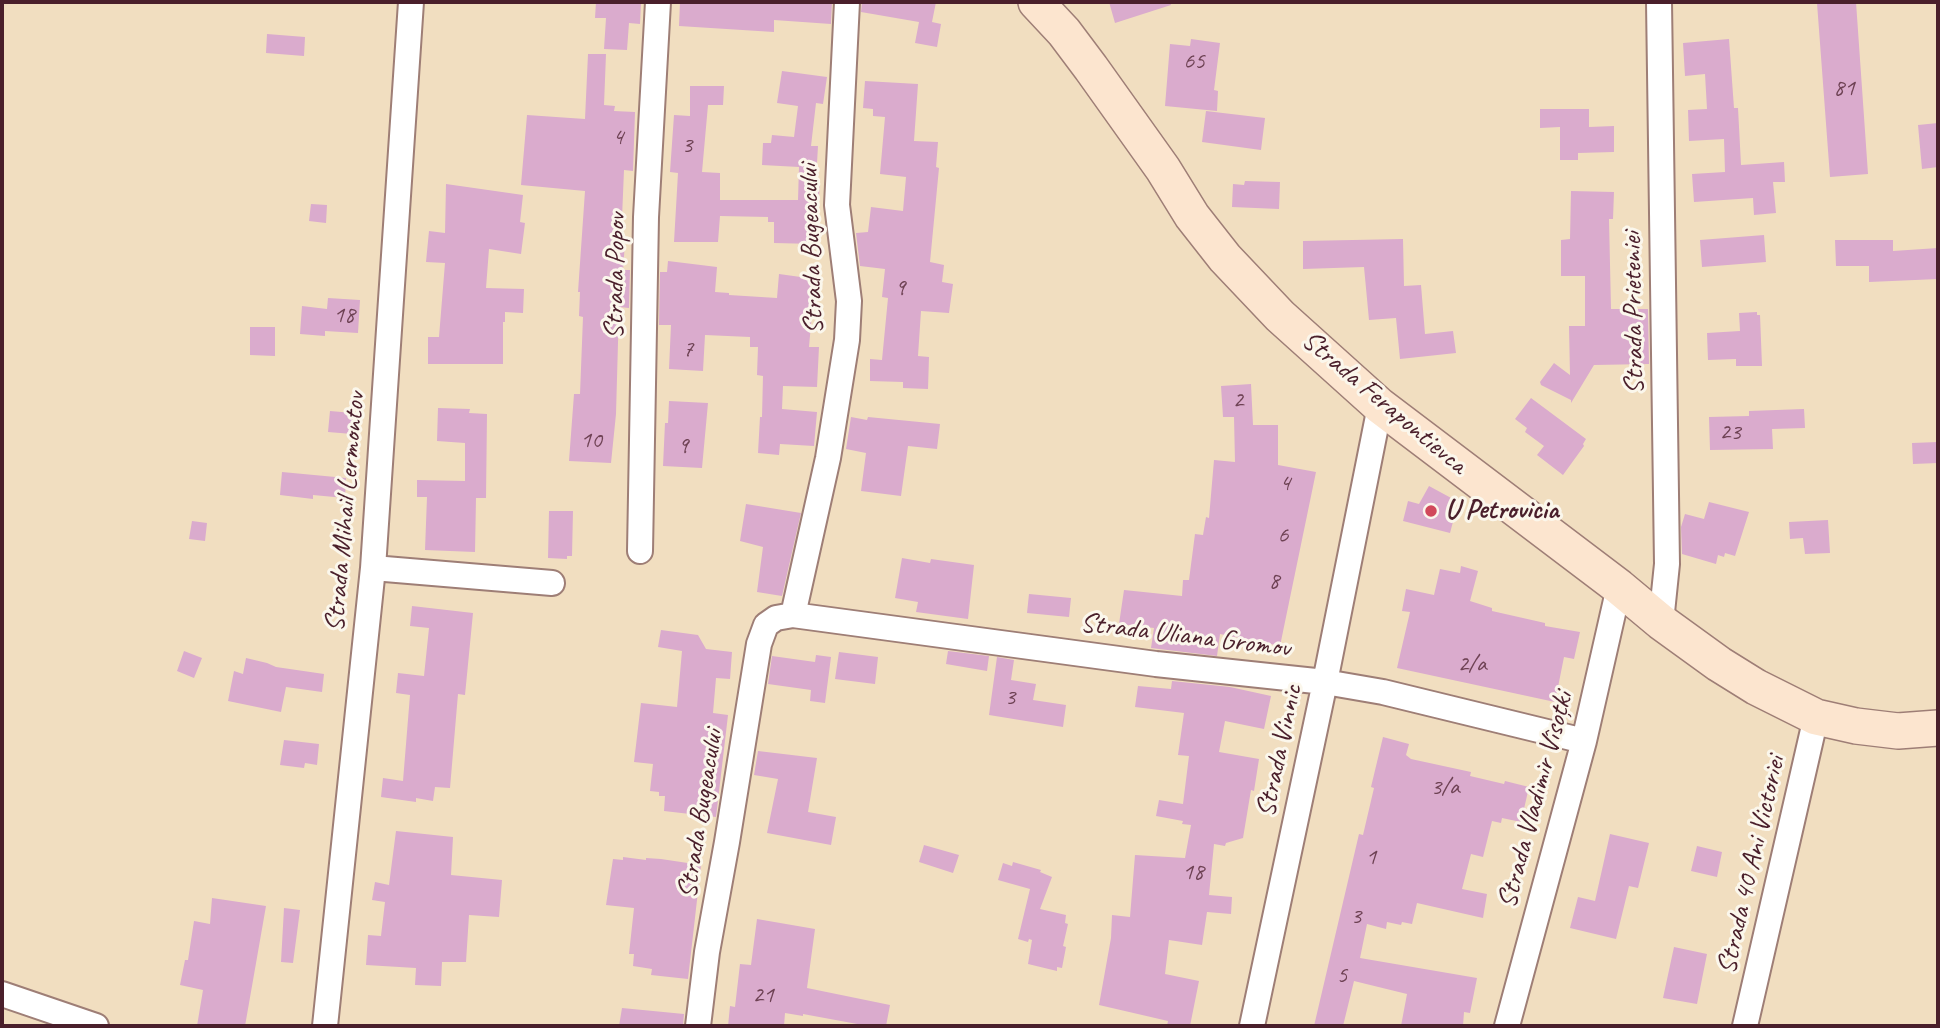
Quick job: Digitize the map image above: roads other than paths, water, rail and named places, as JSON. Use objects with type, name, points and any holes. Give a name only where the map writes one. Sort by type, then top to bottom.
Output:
[{"type":"main road","name":"Strada Ferapontievca","points":[[1037,2],[1091,68],[1163,169],[1192,216],[1225,258],[1280,316],[1380,406],[1619,587],[1661,622],[1756,687],[1816,717],[1856,726],[1898,731],[1938,728]]},
{"type":"street","name":"Strada Mihail Lermontov","points":[[325,1026],[373,568],[411,2]]},
{"type":"street","name":"Strada Popov","points":[[640,551],[646,217],[658,2]]},
{"type":"street","name":"Strada Bugeacului","points":[[698,1026],[707,952],[758,644],[766,625],[784,616],[828,458],[847,340],[849,301],[836,205],[847,2]]},
{"type":"street","name":"Strada Prieteniei","points":[[1659,2],[1667,564],[1661,622]]},
{"type":"street","name":"Strada Vinnic","points":[[1252,1026],[1380,406]]},
{"type":"street","points":[[373,568],[552,583]]},
{"type":"street","name":"Strada Vladimir Vîsoțki","points":[[1507,1026],[1584,741],[1619,587]]},
{"type":"street","name":"Strada Uliana Gromov","points":[[784,616],[1156,664],[1325,682],[1383,692],[1584,741]]},
{"type":"street","name":"Strada 40 Ani Victoriei","points":[[1745,1026],[1816,717]]},
{"type":"street","points":[[2,994],[96,1026]]},
{"type":"place","name":"U Petrovicia","points":[[1431,511]]}]
